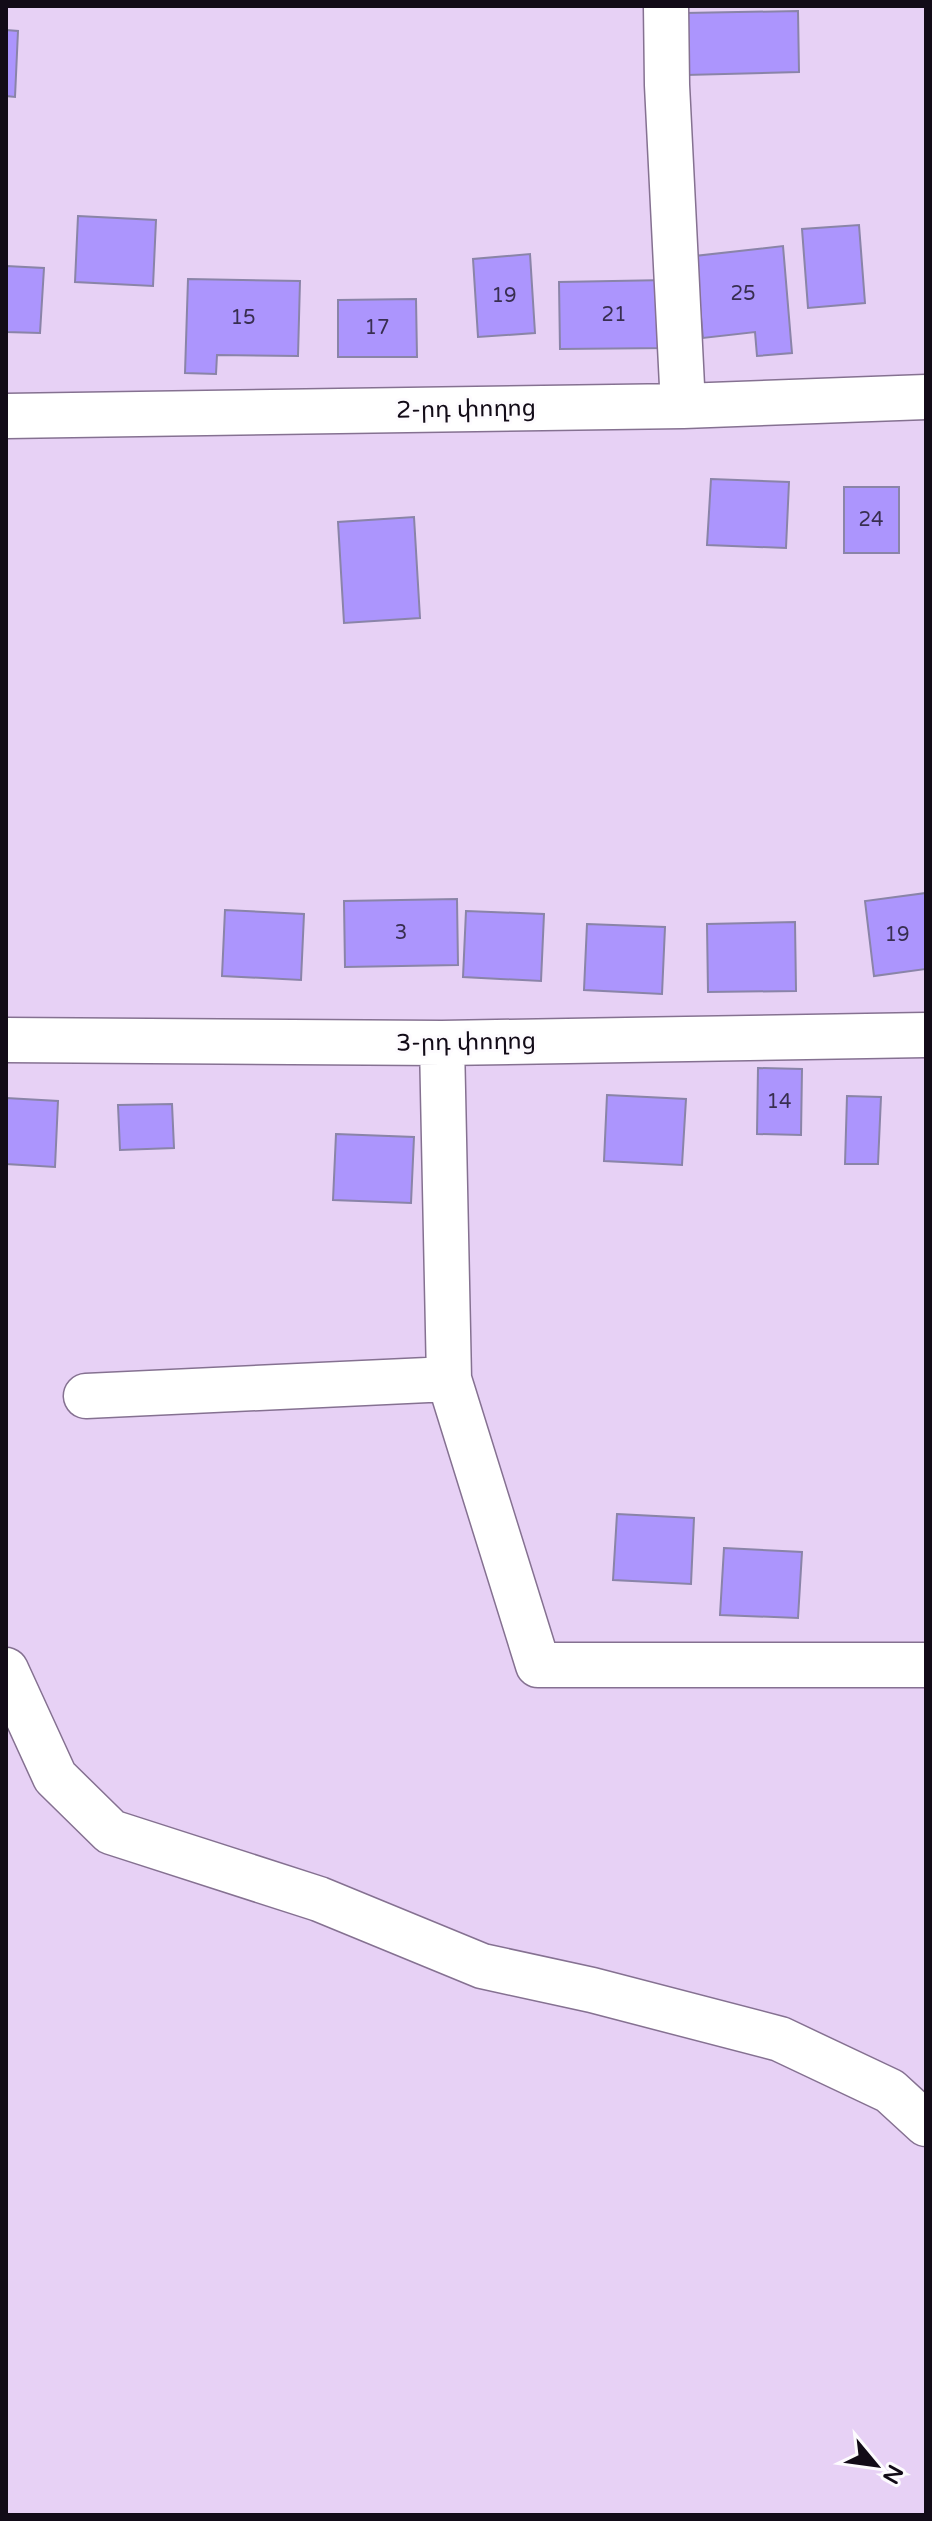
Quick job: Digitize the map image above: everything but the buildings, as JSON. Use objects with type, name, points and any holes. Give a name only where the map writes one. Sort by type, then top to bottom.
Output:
[{"type":"street","points":[[666,6],[667,100],[683,406]]},
{"type":"street","name":"2-րդ փողոց","points":[[6,416],[683,406],[926,397]]},
{"type":"street","name":"3-րդ փողոց","points":[[6,1040],[442,1043],[926,1035]]},
{"type":"street","points":[[442,1043],[449,1379],[538,1665],[926,1665]]},
{"type":"street","points":[[86,1396],[449,1379]]},
{"type":"street","points":[[6,1670],[55,1777],[111,1832],[319,1899],[482,1966],[592,1990],[780,2039],[890,2091],[926,2124]]}]
